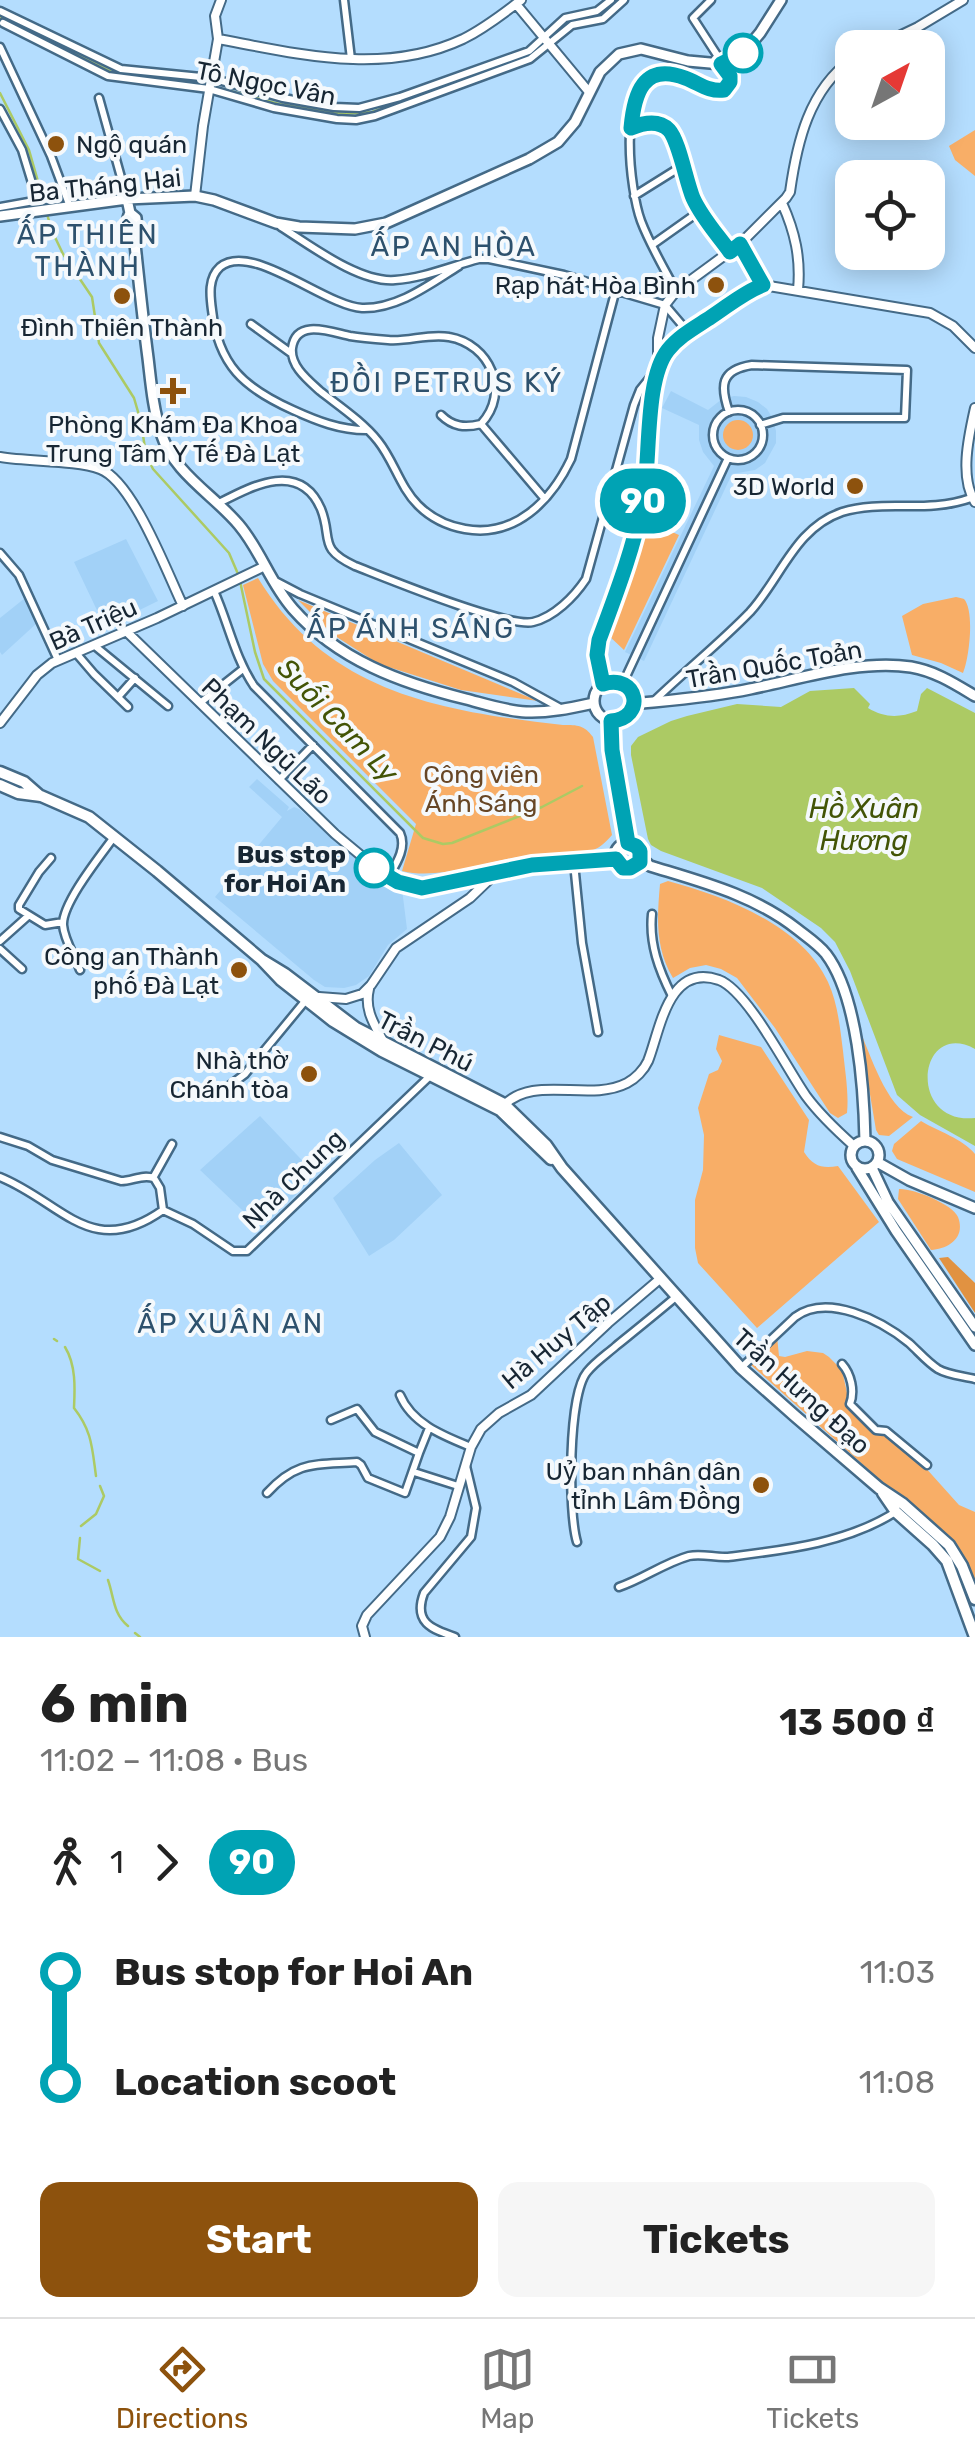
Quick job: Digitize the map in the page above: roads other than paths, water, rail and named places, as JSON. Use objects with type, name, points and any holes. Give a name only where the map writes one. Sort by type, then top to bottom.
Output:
[{"type":"main road","points":[[276,224],[355,229],[411,213],[548,149],[575,122],[610,60],[630,50],[721,64],[744,52],[781,0]]},
{"type":"main road","name":"Ba Tháng Hai","points":[[0,216],[195,196],[276,224]]},
{"type":"main road","points":[[127,200],[130,213],[136,218],[135,244],[149,372],[160,431],[176,462],[251,541],[270,579],[293,609],[316,632],[350,656],[388,675],[451,696],[524,712],[594,704]]},
{"type":"main road","name":"Trần Quốc Toản","points":[[634,704],[734,692],[816,674],[894,666],[938,676],[975,696]]},
{"type":"main road","points":[[623,683],[632,692],[634,704],[624,719],[611,721],[600,715],[594,704],[596,692],[603,684],[623,683]]},
{"type":"main road","points":[[611,721],[612,750],[628,843]]},
{"type":"main road","name":"Trần Phú","points":[[0,772],[89,817],[308,997],[384,1048],[502,1107],[546,1145],[661,1278]]},
{"type":"main road","name":"Trần Phú","points":[[0,785],[18,793],[41,796]]},
{"type":"main road","points":[[628,843],[638,848],[641,858],[650,866],[758,902],[826,954],[836,970],[854,1034],[865,1141]]},
{"type":"main road","points":[[628,843],[618,848],[616,859],[623,868],[637,865],[641,858]]},
{"type":"main road","points":[[865,1141],[854,1146],[850,1158],[975,1345]]},
{"type":"main road","points":[[865,1141],[877,1148],[875,1165],[888,1202],[975,1326]]},
{"type":"main road","points":[[857,1168],[864,1170],[875,1165],[975,1208]]},
{"type":"main road","name":"Trần Hưng Đạo","points":[[661,1278],[741,1368],[879,1488],[940,1552],[947,1561],[972,1633]]},
{"type":"main road","name":"Trần Hưng Đạo","points":[[899,1508],[954,1552],[975,1599]]},
{"type":"street","points":[[195,196],[218,39],[208,0]]},
{"type":"street","points":[[215,16],[221,0]]},
{"type":"street","points":[[344,0],[351,60]]},
{"type":"street","name":"Tô Ngọc Vân","points":[[4,19],[109,74],[209,89],[274,108],[356,120],[530,60],[565,18],[597,11],[611,0]]},
{"type":"street","name":"Tô Ngọc Vân","points":[[4,19],[114,67],[211,78],[283,98],[359,108],[528,51],[572,26],[603,19],[624,0]]},
{"type":"street","points":[[676,291],[652,245],[634,196],[633,103],[649,78],[669,74],[715,91],[724,90],[730,76],[692,18],[712,0]]},
{"type":"street","points":[[912,30],[964,0]]},
{"type":"street","points":[[218,39],[297,55],[351,60],[399,57],[440,48],[477,31],[518,2],[589,92]]},
{"type":"street","points":[[0,48],[51,156],[64,207]]},
{"type":"street","points":[[603,684],[597,655],[599,640],[644,495],[658,338],[665,304],[676,291],[740,244],[782,203],[790,192],[805,120],[835,75]]},
{"type":"street","points":[[99,98],[127,200]]},
{"type":"street","points":[[0,109],[22,150],[36,196],[34,201],[0,207]]},
{"type":"street","points":[[631,128],[652,123],[665,127],[674,138],[700,211],[730,252]]},
{"type":"street","points":[[634,196],[682,166]]},
{"type":"street","points":[[782,203],[800,256],[798,290]]},
{"type":"street","points":[[652,245],[700,211]]},
{"type":"street","name":"Ba Tháng Hai","points":[[276,224],[346,266],[379,279],[391,281],[488,259],[564,275],[665,304]]},
{"type":"street","points":[[740,244],[763,285]]},
{"type":"street","points":[[368,430],[351,430],[312,418],[260,394],[242,381],[230,366],[216,333],[210,297],[210,283],[216,270],[236,260],[253,262],[341,304],[359,308],[397,301],[459,266]]},
{"type":"street","points":[[219,504],[263,483],[293,482],[305,488],[320,507],[326,540],[338,558],[488,614],[536,622],[564,604],[586,579],[640,390],[667,350],[741,296],[763,285],[930,313],[953,326],[975,348]]},
{"type":"street","points":[[481,424],[494,407],[496,380],[475,349],[462,340],[438,336],[395,341],[312,328],[299,334],[292,344],[295,364],[305,378],[378,440],[400,481],[425,512],[470,530],[498,530],[518,522],[544,498],[571,458],[616,289]]},
{"type":"street","points":[[665,304],[688,332]]},
{"type":"street","points":[[251,324],[292,353]]},
{"type":"street","points":[[730,412],[723,384],[738,367],[907,370],[905,418],[783,418],[760,425]]},
{"type":"street","points":[[653,702],[750,611],[809,531],[824,520],[861,508],[943,506],[973,500],[967,464],[975,408]]},
{"type":"street","points":[[730,412],[746,412],[760,425],[762,437],[756,452],[743,460],[728,458],[717,448],[713,434],[718,420],[730,412]]},
{"type":"street","points":[[441,415],[455,425],[481,424]]},
{"type":"street","points":[[481,424],[544,498]]},
{"type":"street","points":[[0,458],[92,467],[112,477],[134,505],[183,606]]},
{"type":"street","points":[[623,683],[728,458]]},
{"type":"street","points":[[0,552],[18,575],[58,660]]},
{"type":"street","name":"Bà Triệu","points":[[0,722],[38,675],[58,660],[127,632],[263,567]]},
{"type":"street","points":[[270,579],[513,682],[563,710]]},
{"type":"street","points":[[218,589],[243,668],[254,686],[400,832],[402,850],[388,878],[422,888],[532,865],[616,859]]},
{"type":"street","name":"Phạm Ngũ Lão","points":[[127,632],[335,834],[388,878]]},
{"type":"street","points":[[95,646],[168,706]]},
{"type":"street","points":[[76,653],[128,707]]},
{"type":"street","points":[[200,703],[243,668]]},
{"type":"street","points":[[118,697],[135,678]]},
{"type":"street","points":[[0,703],[8,711]]},
{"type":"street","points":[[279,780],[313,744]]},
{"type":"street","points":[[80,970],[63,930],[64,914],[115,836]]},
{"type":"street","points":[[51,858],[18,905],[22,912],[45,925],[63,922]]},
{"type":"street","points":[[574,862],[598,1032]]},
{"type":"street","points":[[221,1092],[245,1074],[308,997],[355,998],[371,985],[396,948],[460,906],[498,871]]},
{"type":"street","points":[[652,914],[655,954],[672,996]]},
{"type":"street","points":[[0,942],[28,916]]},
{"type":"street","points":[[0,949],[22,969]]},
{"type":"street","points":[[502,1107],[522,1092],[602,1090],[626,1083],[647,1064],[672,996],[692,980],[706,978],[722,981],[734,990],[824,1120],[854,1146]]},
{"type":"street","points":[[371,985],[370,1014],[384,1048]]},
{"type":"street","name":"Nhà Chung","points":[[163,1210],[193,1224],[233,1251],[247,1251],[432,1073]]},
{"type":"street","points":[[0,1137],[28,1146],[52,1160],[121,1180],[153,1178],[160,1188],[163,1210],[134,1227],[90,1228],[0,1177]]},
{"type":"street","points":[[153,1178],[172,1144]]},
{"type":"street","name":"Hà Huy Tập","points":[[366,1637],[362,1626],[366,1615],[440,1537],[481,1429],[499,1413],[531,1395],[661,1278]]},
{"type":"street","points":[[576,1542],[571,1472],[581,1380],[595,1363],[677,1296]]},
{"type":"street","points":[[741,1368],[795,1317],[816,1307],[868,1317],[908,1342],[939,1370],[975,1379]]},
{"type":"street","points":[[842,1364],[854,1395],[850,1404],[876,1430],[886,1431],[927,1466]]},
{"type":"street","points":[[400,1395],[408,1410],[430,1428],[471,1447]]},
{"type":"street","points":[[331,1420],[357,1409],[375,1432],[419,1453]]},
{"type":"street","points":[[267,1493],[286,1474],[308,1465],[359,1463],[368,1478],[406,1493],[430,1428]]},
{"type":"street","points":[[455,1637],[430,1627],[420,1605],[424,1593],[471,1536],[475,1524],[476,1508],[466,1464]]},
{"type":"street","points":[[414,1472],[458,1486]]},
{"type":"street","points":[[618,1587],[689,1556],[719,1558],[832,1540],[899,1508]]},
{"type":"water","name":"Hồ Xuân Hương","points":[[854,688],[870,704],[868,708],[886,715],[917,711],[921,694],[927,688],[975,713],[975,1049],[956,1043],[941,1048],[932,1059],[928,1074],[930,1091],[938,1106],[953,1116],[975,1118],[975,1146],[920,1115],[897,1095],[850,971],[835,942],[821,928],[762,888],[661,851],[648,839],[631,755],[631,746],[638,737],[671,721],[737,704],[781,707],[810,691]]},
{"type":"waterway","points":[[552,37],[570,22],[599,16],[618,0]]},
{"type":"waterway","points":[[0,17],[114,73],[196,82],[279,104],[344,114],[372,112],[465,79]]},
{"type":"waterway","name":"Suối Cam Ly","points":[[0,93],[29,150],[45,206]]},
{"type":"waterway","name":"Suối Cam Ly","points":[[47,214],[63,254],[92,297],[99,343],[134,398],[146,455],[153,469],[229,553],[238,574]]},
{"type":"waterway","name":"Suối Cam Ly","points":[[240,581],[264,679],[423,838],[452,843],[542,807],[582,786]]},
{"type":"waterway","points":[[65,1347],[73,1369],[74,1408],[88,1432],[96,1476]]},
{"type":"waterway","points":[[81,1526],[96,1514],[104,1496],[100,1486]]},
{"type":"waterway","points":[[80,1538],[78,1559],[100,1571]]},
{"type":"waterway","points":[[108,1580],[117,1611],[128,1626]]},
{"type":"waterway","points":[[135,1633],[140,1637]]},
{"type":"place","name":"Ngộ quán","points":[[56,144]]},
{"type":"place","name":"Rạp hát Hòa Bình","points":[[716,285]]},
{"type":"place","name":"Đình Thiên Thành","points":[[122,296]]},
{"type":"place","name":"Phòng Khám Đa Khoa Trung Tâm Y Tế Đà Lạt","points":[[173,391]]},
{"type":"place","name":"3D World","points":[[855,486]]},
{"type":"place","name":"Bus stop for Hoi An","points":[[374,868]]},
{"type":"place","name":"Công an Thành phố Đà Lạt","points":[[239,970]]},
{"type":"place","name":"Nhà thờ Chánh tòa","points":[[309,1074]]},
{"type":"place","name":"Uỷ ban nhân dân tỉnh Lâm Đồng","points":[[761,1485]]},
{"type":"district","name":"ẤP AN HÒA","points":[[454,246]]},
{"type":"district","name":"ẤP THIÊN THÀNH","points":[[88,250]]},
{"type":"district","name":"ĐỒI PETRUS KÝ","points":[[447,382]]},
{"type":"district","name":"ẤP ÁNH SÁNG","points":[[411,628]]},
{"type":"district","name":"ẤP XUÂN AN","points":[[231,1323]]},
{"type":"park label","name":"Công viên Ánh Sáng","points":[[481,788]]}]
